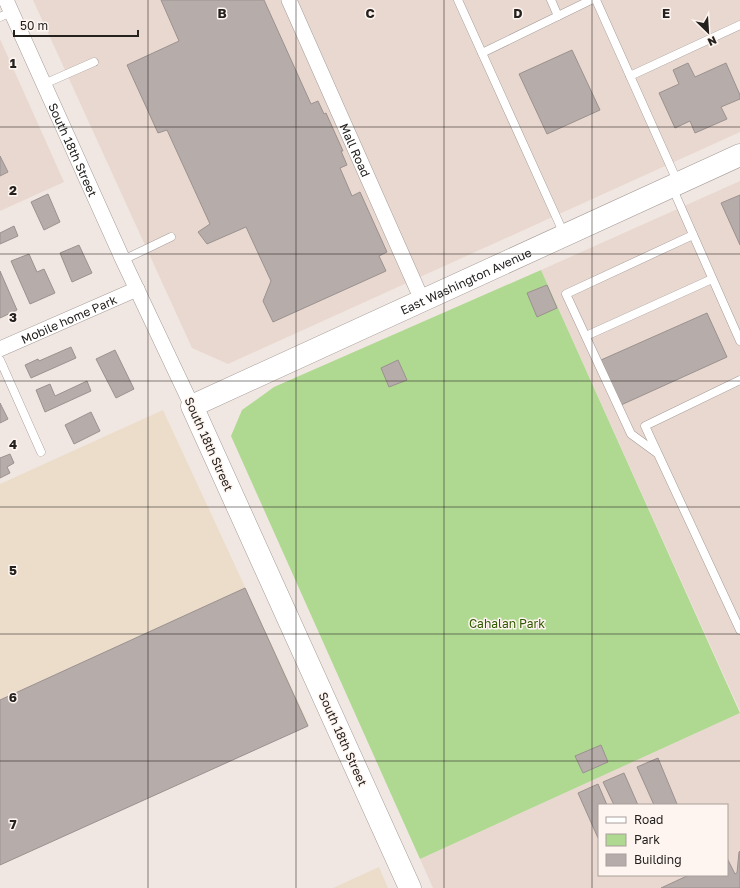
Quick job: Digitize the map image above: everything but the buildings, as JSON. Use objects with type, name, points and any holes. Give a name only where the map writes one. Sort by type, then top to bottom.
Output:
[{"type":"street","name":"Mall Road","points":[[289,0],[422,300]]},
{"type":"street","name":"South 18th Street","points":[[6,9],[44,84],[123,260],[192,406],[410,888]]},
{"type":"street","name":"East Washington Avenue","points":[[192,406],[740,155]]},
{"type":"street","name":"Mobile home Park","points":[[0,349],[137,289]]},
{"type":"lane","points":[[458,0],[565,235]]},
{"type":"lane","points":[[551,0],[558,16]]},
{"type":"lane","points":[[482,53],[591,0]]},
{"type":"lane","points":[[596,0],[630,76],[675,185],[693,235],[740,341]]},
{"type":"lane","points":[[630,76],[740,25]]},
{"type":"lane","points":[[44,84],[94,62]]},
{"type":"lane","points":[[657,453],[631,434],[566,294],[693,235]]},
{"type":"lane","points":[[123,260],[171,237]]},
{"type":"lane","points":[[586,336],[712,279]]},
{"type":"lane","points":[[0,360],[41,452]]},
{"type":"lane","points":[[740,380],[645,426],[740,630]]},
{"type":"shaded area","points":[[33,0],[740,0],[740,132],[228,364],[192,348]]},
{"type":"shaded area","points":[[0,39],[64,182],[0,211]]},
{"type":"shaded area","points":[[740,181],[740,711],[541,270]]},
{"type":"shaded area","points":[[163,410],[309,725],[0,865],[0,484]]},
{"type":"shaded area","points":[[740,713],[740,888],[433,888],[420,859]]},
{"type":"shaded area","points":[[379,867],[388,888],[333,888]]},
{"type":"green space","name":"Cahalan Park","points":[[541,270],[740,713],[420,859],[231,436],[242,410],[274,387]]}]
